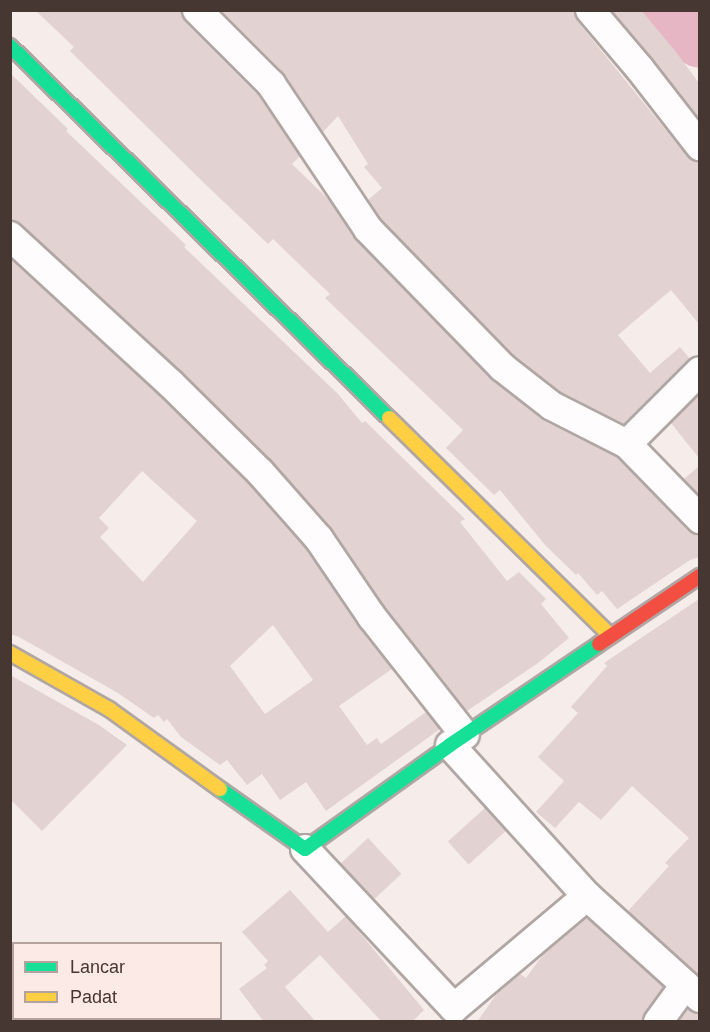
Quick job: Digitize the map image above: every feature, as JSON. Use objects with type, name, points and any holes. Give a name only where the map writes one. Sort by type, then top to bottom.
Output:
[{"type":"street","points":[[197,10],[271,84],[368,229],[502,367],[552,406],[627,444],[699,519]]},
{"type":"street","points":[[590,10],[640,69],[699,146]]},
{"type":"street","points":[[10,46],[611,636]]},
{"type":"street","points":[[10,236],[170,383],[260,472],[319,539],[458,740],[587,896],[692,991],[658,1022]]},
{"type":"street","points":[[627,444],[699,371]]},
{"type":"street","points":[[305,849],[458,740],[699,576]]},
{"type":"street","points":[[10,653],[109,709],[305,849],[445,1015],[587,896]]},
{"type":"building","points":[[35,10],[181,10],[185,22],[258,95],[300,156],[292,164],[328,199],[356,240],[492,380],[544,421],[617,457],[688,531],[699,535],[699,557],[690,560],[617,609],[602,591],[597,595],[578,573],[576,575],[546,546],[500,490],[494,495],[446,448],[463,430],[325,298],[330,294],[273,239],[268,244],[204,183],[70,51],[74,47]]},
{"type":"building","points":[[221,10],[574,10],[577,21],[687,156],[699,162],[699,324],[671,290],[618,335],[650,373],[680,347],[690,359],[624,424],[561,392],[513,355],[381,219],[368,200],[382,188],[364,167],[368,164],[338,116],[323,132],[283,72]]},
{"type":"building","points":[[612,10],[641,10],[676,52],[699,83],[699,119]]},
{"type":"building","points":[[10,73],[68,129],[66,131],[186,245],[184,247],[338,394],[362,423],[365,421],[465,519],[460,522],[507,581],[519,572],[546,599],[541,604],[569,638],[538,663],[467,711],[385,607],[333,530],[272,461],[181,371],[21,224],[10,220]]},
{"type":"building","points":[[10,259],[159,395],[248,483],[306,549],[358,626],[392,669],[339,706],[367,745],[377,738],[381,744],[426,712],[440,729],[326,811],[306,782],[280,800],[262,774],[247,785],[227,760],[220,765],[181,737],[167,719],[164,722],[158,715],[154,718],[118,693],[10,634]],"holes":[[[142,471],[197,521],[143,582],[100,537],[109,528],[99,518]],[[273,625],[313,680],[265,714],[230,666]]]},
{"type":"building","points":[[699,395],[699,458],[671,423]]},
{"type":"building","points":[[699,466],[699,495],[684,479]]},
{"type":"building","points":[[699,599],[699,975],[628,911],[669,866],[665,863],[689,838],[632,786],[601,820],[579,802],[555,828],[536,812],[564,781],[538,757],[578,713],[571,707],[607,666],[604,663]]},
{"type":"building","points":[[10,675],[99,725],[127,745],[42,831],[10,799]]},
{"type":"building","points":[[485,808],[506,831],[469,864],[448,841]]},
{"type":"building","points":[[368,838],[401,874],[374,900],[340,864]]},
{"type":"building","points":[[290,890],[328,932],[346,916],[424,1010],[412,1022],[382,1022],[320,955],[285,987],[316,1022],[264,1022],[239,989],[267,968],[264,965],[268,961],[242,932]]},
{"type":"building","points":[[587,918],[663,987],[645,1012],[642,1022],[477,1022],[496,995],[520,974],[526,978],[542,956]]},
{"type":"building","points":[[688,1009],[699,1014],[699,1022],[679,1022]]},
{"type":"waterway","points":[[670,10],[700,40]]},
{"type":"traffic: fast","points":[[10,46],[389,418]]},
{"type":"traffic: fast","points":[[220,789],[305,849],[450,745],[599,644]]},
{"type":"traffic: slow","points":[[389,418],[611,636]]},
{"type":"traffic: slow","points":[[10,653],[109,709],[220,789]]},
{"type":"traffic: jam","points":[[599,644],[700,576]]}]
